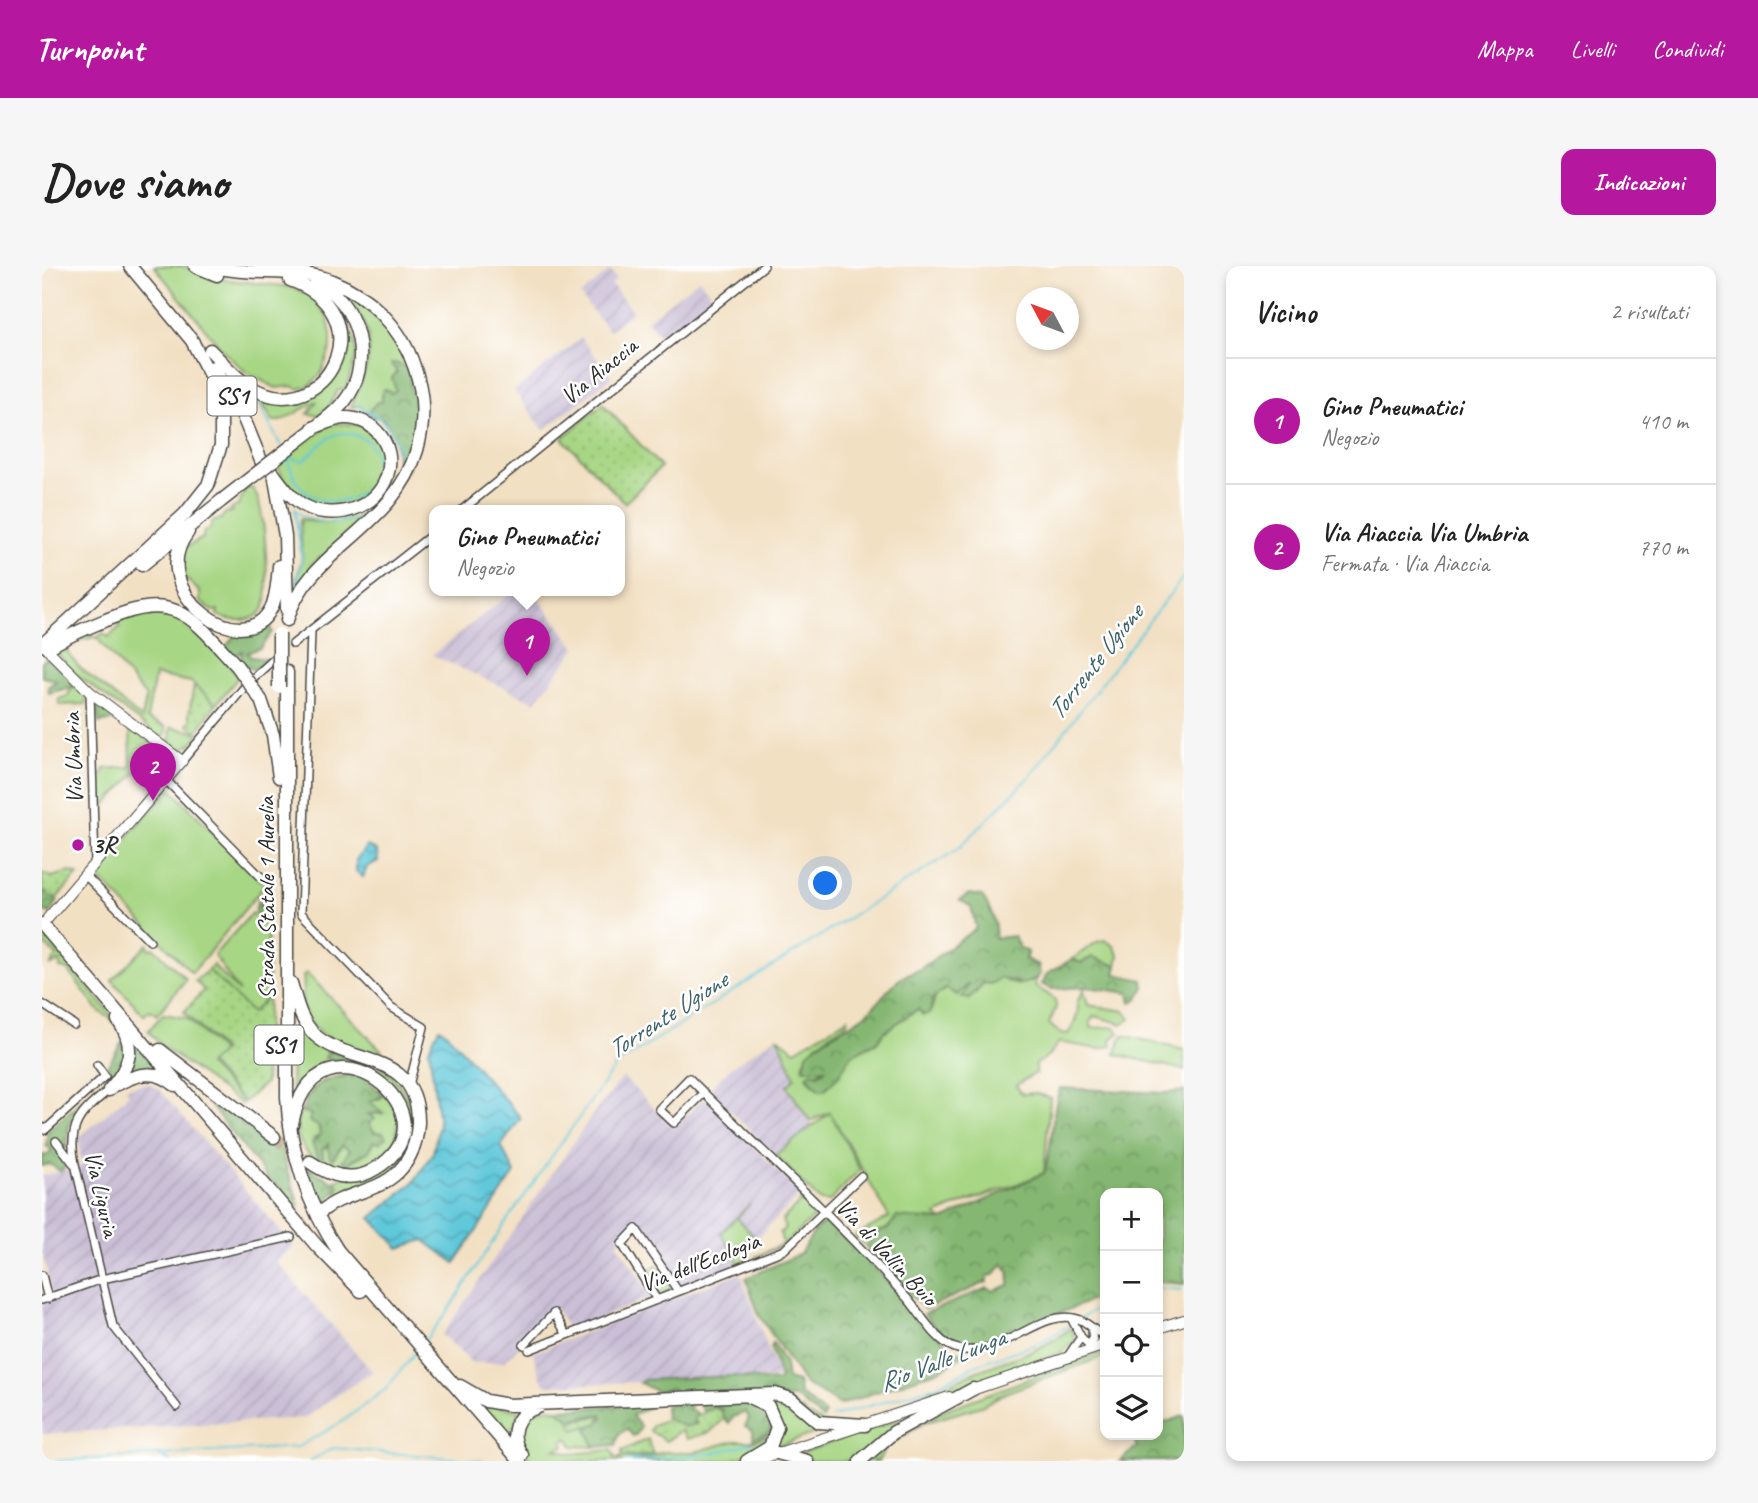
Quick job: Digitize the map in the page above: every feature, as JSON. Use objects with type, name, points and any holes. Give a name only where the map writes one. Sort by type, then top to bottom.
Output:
[{"type":"highway","points":[[45,650],[186,514],[208,485],[221,445],[221,405],[215,385],[190,337],[130,266]]},
{"type":"highway","points":[[140,266],[210,349],[241,380],[264,393],[297,394],[319,383],[332,367],[338,353],[340,335],[337,319],[318,292],[291,276]]},
{"type":"highway","points":[[195,266],[226,277],[312,274],[342,285],[384,316],[412,361],[422,411],[415,460],[397,494],[302,586],[284,627]]},
{"type":"highway","points":[[45,650],[199,518],[344,402],[359,369],[359,337],[344,305],[323,289],[291,276],[211,266]]},
{"type":"highway","name":"Strada Statale 1 Aurelia","points":[[190,337],[231,394],[268,467],[275,514],[287,673],[287,1097],[290,1134],[311,1200],[331,1241],[399,1329]]},
{"type":"highway","name":"Strada Statale 1 Aurelia","points":[[210,349],[240,395],[268,467],[285,536],[284,627],[279,687],[282,1128],[293,1173],[314,1226],[332,1256],[430,1364],[512,1461]]},
{"type":"highway","points":[[268,467],[297,500],[320,512],[351,510],[378,492],[386,479],[389,458],[386,444],[374,428],[363,422],[343,418],[313,428]]},
{"type":"highway","points":[[199,518],[176,551],[174,568],[183,590],[216,623],[236,628],[254,624],[264,617],[273,603],[279,566]]},
{"type":"highway","points":[[45,650],[64,638],[126,612],[157,606],[175,610],[195,622],[237,666],[261,700],[273,736],[279,777]]},
{"type":"highway","points":[[45,921],[89,977],[317,1246],[361,1291]]},
{"type":"highway","points":[[287,969],[301,1016],[313,1033],[329,1044],[383,1064],[408,1088],[416,1105],[418,1124],[415,1142],[407,1161],[379,1186],[340,1200],[322,1211]]},
{"type":"highway","points":[[89,977],[130,1043],[125,1069],[109,1090]]},
{"type":"highway","points":[[121,1013],[177,1064],[274,1137]]},
{"type":"highway","points":[[290,1134],[302,1095],[324,1075],[343,1070],[360,1071],[379,1079],[393,1094],[400,1109],[402,1133],[395,1150],[382,1165],[363,1175],[346,1177],[331,1174],[310,1162]]},
{"type":"highway","points":[[109,1090],[135,1076],[153,1074],[168,1080],[202,1110]]},
{"type":"highway","name":"Strada Statale 1 Aurelia","points":[[430,1364],[442,1373],[520,1461]]},
{"type":"highway","points":[[442,1373],[468,1392],[492,1403],[554,1404],[780,1395],[791,1399],[818,1422],[864,1424]]},
{"type":"highway","points":[[860,1461],[882,1440],[908,1423],[974,1390]]},
{"type":"highway","points":[[745,1397],[766,1404],[777,1424],[772,1444],[747,1461]]},
{"type":"highway","points":[[526,1461],[513,1435],[516,1423],[527,1411],[554,1404]]},
{"type":"highway","points":[[777,1453],[807,1461]]},
{"type":"main road","points":[[45,650],[90,692],[182,761],[45,921]]},
{"type":"main road","points":[[1163,1326],[1184,1320]]},
{"type":"main road","points":[[754,1461],[1100,1347]]},
{"type":"street","name":"Via Aiaccia","points":[[468,505],[764,266]]},
{"type":"street","points":[[293,644],[429,537]]},
{"type":"street","points":[[310,632],[301,912],[391,1007],[424,1027],[408,1088]]},
{"type":"street","points":[[182,761],[249,681],[274,659]]},
{"type":"street","name":"Via Umbria","points":[[90,692],[95,865]]},
{"type":"street","points":[[166,780],[262,879]]},
{"type":"street","points":[[86,876],[149,942]]},
{"type":"street","points":[[42,1004],[74,1025]]},
{"type":"street","points":[[42,1127],[45,1130],[105,1076],[97,1065]]},
{"type":"street","points":[[690,1078],[704,1093],[674,1123],[659,1109],[690,1078]]},
{"type":"street","name":"Via Liguria","points":[[109,1090],[76,1123],[71,1147],[113,1326],[177,1407]]},
{"type":"street","name":"Via di Vallin Buio","points":[[704,1093],[907,1298],[943,1341],[956,1349],[979,1351],[1058,1318],[1071,1318]]},
{"type":"street","points":[[56,1141],[75,1164]]},
{"type":"street","name":"Via dell'Ecologia","points":[[567,1335],[554,1313],[527,1347],[567,1335],[784,1250],[861,1176]]},
{"type":"street","points":[[657,1300],[622,1244],[636,1228],[678,1291]]},
{"type":"street","points":[[42,1275],[45,1299],[102,1279],[295,1233]]},
{"type":"street","points":[[1071,1318],[1080,1320],[1100,1333]]},
{"type":"street","points":[[1071,1318],[1080,1337],[1093,1349]]},
{"type":"street","points":[[1092,1329],[1093,1349]]},
{"type":"street","points":[[1067,1357],[1080,1337]]},
{"type":"shaded area","points":[[610,271],[617,279],[611,284],[633,312],[609,331],[580,295]]},
{"type":"shaded area","points":[[699,279],[716,300],[664,341],[647,320]]},
{"type":"shaded area","points":[[581,338],[612,377],[544,430],[514,391]]},
{"type":"shaded area","points":[[507,596],[537,596],[576,648],[535,702],[432,655]]},
{"type":"shaded area","points":[[776,1037],[795,1077],[786,1086],[813,1127],[775,1155],[709,1090],[731,1067]]},
{"type":"shaded area","points":[[623,1077],[674,1128],[704,1098],[801,1194],[757,1238],[737,1219],[722,1234],[740,1263],[679,1287],[635,1222],[617,1243],[652,1297],[569,1330],[555,1308],[504,1362],[472,1363],[442,1335],[593,1114]]},
{"type":"shaded area","points":[[147,1083],[159,1089],[294,1247],[276,1261],[372,1371],[304,1418],[42,1434],[42,1303],[53,1300],[42,1250],[42,1176],[82,1166],[78,1139],[129,1094],[126,1088]]},
{"type":"shaded area","points":[[740,1273],[779,1378],[547,1385],[541,1378],[533,1353]]},
{"type":"green space","points":[[154,266],[184,266],[211,278],[292,287],[312,296],[327,316],[331,334],[331,347],[321,374],[309,386],[298,389],[293,386],[276,388],[247,373],[224,352]]},
{"type":"green space","points":[[344,292],[385,322],[409,366],[395,369],[398,372],[392,378],[396,390],[391,393],[384,390],[382,402],[368,412],[360,406],[351,407],[368,361],[369,339],[359,314]]},
{"type":"green space","points":[[342,313],[354,338],[356,356],[346,388],[338,390],[328,408],[319,415],[308,414],[317,401],[281,421],[273,421],[259,398],[309,399],[327,385],[340,368],[347,347]]},
{"type":"green space","points":[[395,363],[408,370],[411,392],[417,397],[416,431],[412,438],[415,443],[407,456],[410,464],[402,475],[399,474],[392,433],[382,418],[371,417],[368,412],[377,402],[382,402],[382,392],[385,389],[391,393],[396,390],[392,378],[397,372],[391,364]]},
{"type":"green space","points":[[603,404],[661,467],[625,503],[562,438]]},
{"type":"green space","points":[[331,423],[362,425],[383,447],[383,477],[364,499],[337,509],[306,503],[283,478],[276,463]]},
{"type":"green space","points":[[399,474],[402,475],[395,487],[388,496]]},
{"type":"green space","points":[[247,487],[253,489],[261,510],[266,560],[266,600],[259,614],[246,620],[238,620],[223,618],[217,615],[218,610],[213,611],[200,602],[200,592],[184,577],[183,549],[203,538],[204,531],[210,529],[212,522],[221,519],[225,513],[233,512],[231,509],[238,506]]},
{"type":"green space","points":[[381,503],[368,520],[363,519],[345,535],[336,550],[328,551],[326,557],[321,557],[311,565],[310,575],[300,579],[294,589],[302,558],[300,519],[331,522],[346,520],[373,510]]},
{"type":"green space","points":[[167,610],[195,627],[237,674],[237,679],[216,704],[191,682],[155,675],[147,719],[166,727],[165,735],[160,737],[73,672],[54,649],[86,631],[95,637],[76,641],[65,649],[79,667],[142,719],[146,697],[97,638],[103,633],[108,637],[120,627],[115,619],[121,621],[127,616]]},
{"type":"green space","points":[[260,625],[270,625],[272,632],[260,648],[247,653],[251,657],[266,659],[254,670],[240,662],[242,651],[234,657],[225,648],[235,635],[250,635]]},
{"type":"green space","points":[[47,658],[78,685],[49,693],[48,687],[57,680],[42,677],[42,662]]},
{"type":"green space","points":[[194,685],[216,704],[197,731],[187,725],[191,719],[189,714]]},
{"type":"green space","points":[[79,686],[85,691],[86,704],[59,705],[59,699],[68,696],[70,690]]},
{"type":"green space","points":[[102,705],[118,719],[99,723],[97,709]]},
{"type":"green space","points":[[171,727],[200,733],[189,746],[178,750],[170,743]]},
{"type":"green space","points":[[130,728],[159,748],[106,805],[100,802],[99,775],[104,774],[104,769],[131,767]]},
{"type":"green space","points":[[170,788],[265,885],[192,973],[95,874]]},
{"type":"green space","points":[[70,872],[78,875],[57,898],[50,897],[46,891],[42,894],[42,873],[51,877]]},
{"type":"green space","points":[[46,892],[58,901],[50,913],[42,910],[42,894]]},
{"type":"green space","points":[[969,894],[982,896],[986,901],[994,922],[995,938],[1014,936],[1019,947],[1028,952],[1025,959],[1038,965],[1040,974],[1026,983],[1000,978],[991,984],[983,983],[969,999],[962,997],[969,983],[957,995],[946,989],[933,998],[930,1013],[923,1015],[918,1009],[884,1032],[877,1042],[851,1055],[838,1077],[824,1090],[819,1090],[807,1075],[812,1072],[819,1074],[825,1069],[804,1069],[807,1053],[863,1016],[904,976],[919,970],[976,928],[971,907],[960,900]]},
{"type":"green space","points":[[258,899],[261,908],[264,908],[261,904],[264,902],[270,909],[268,921],[262,921],[255,911]]},
{"type":"green space","points":[[252,913],[268,927],[268,997],[252,1013],[208,970],[213,965],[239,992],[214,955]]},
{"type":"green space","points":[[42,933],[110,1013],[120,1031],[111,1019],[99,1011],[68,970],[60,968],[60,961],[49,966],[57,956],[42,943]]},
{"type":"green space","points":[[1105,940],[1114,946],[1119,956],[1117,966],[1092,957],[1081,963],[1072,959],[1097,942]]},
{"type":"green space","points":[[148,944],[149,949],[154,948],[186,979],[157,1015],[150,1010],[144,1015],[112,980]]},
{"type":"green space","points":[[1092,957],[1117,966],[1115,974],[1143,980],[1144,987],[1138,999],[1131,1002],[1129,993],[1087,987],[1052,989],[1041,984],[1047,974],[1072,959],[1081,963]]},
{"type":"green space","points":[[208,970],[252,1013],[268,997],[265,1083],[244,1102],[209,1064],[223,1051],[184,1012],[204,990],[195,981]]},
{"type":"green space","points":[[307,973],[382,1054],[347,1047],[324,1036],[315,1028],[302,1004],[303,976]]},
{"type":"green space","points":[[1000,978],[1017,985],[1036,979],[1035,986],[1055,999],[1056,1007],[1049,1024],[1060,1033],[1068,1034],[1077,1014],[1077,1002],[1084,990],[1088,1005],[1125,1011],[1130,1019],[1122,1024],[1095,1016],[1090,1023],[1092,1028],[1115,1027],[1119,1033],[1111,1039],[1112,1046],[1098,1049],[1059,1042],[1048,1056],[1036,1064],[1036,1073],[1016,1085],[1022,1094],[1035,1093],[1050,1098],[1044,1173],[936,1215],[943,1220],[894,1221],[866,1247],[855,1236],[889,1217],[831,1114],[860,1170],[829,1202],[820,1201],[775,1155],[831,1112],[810,1121],[787,1086],[795,1077],[778,1037],[795,1050],[848,1018],[847,1023],[814,1047],[805,1060],[803,1067],[825,1069],[807,1078],[819,1090],[826,1089],[853,1053],[877,1042],[884,1032],[918,1009],[931,1010],[937,994],[948,988],[957,995],[969,983],[965,993],[976,993],[983,983]]},
{"type":"green space","points":[[163,1014],[187,1018],[222,1052],[208,1065],[243,1102],[241,1104],[161,1045],[148,1031]]},
{"type":"green space","points":[[296,1019],[328,1050],[321,1069],[296,1089],[291,1088],[292,1054],[298,1045],[294,1032]]},
{"type":"green space","points":[[1123,1035],[1184,1050],[1184,1070],[1115,1054]]},
{"type":"green space","points":[[134,1040],[167,1075],[147,1068],[129,1073],[136,1052]]},
{"type":"green space","points":[[122,1042],[126,1056],[104,1091],[88,1101],[69,1124],[67,1147],[58,1147],[63,1162],[68,1165],[60,1171],[50,1164],[42,1166],[42,1155],[48,1155],[52,1150],[46,1146],[48,1131],[109,1076],[105,1070]]},
{"type":"green space","points":[[331,1050],[360,1063],[353,1067],[338,1065],[338,1060],[330,1063],[327,1058]]},
{"type":"green space","points":[[360,1063],[383,1069],[396,1081],[409,1104],[412,1131],[404,1157],[390,1174],[341,1195],[335,1191],[339,1190],[335,1180],[393,1160],[400,1126],[401,1105],[393,1086],[373,1072],[353,1067]]},
{"type":"green space","points":[[360,1074],[384,1095],[370,1102],[383,1113],[368,1114],[375,1119],[369,1123],[374,1132],[384,1133],[386,1138],[380,1143],[373,1141],[369,1151],[347,1163],[342,1161],[350,1150],[342,1145],[333,1159],[329,1156],[329,1144],[322,1150],[323,1159],[319,1161],[312,1143],[320,1135],[319,1127],[309,1121],[311,1114],[302,1112],[306,1101],[316,1086],[323,1082]]},
{"type":"green space","points":[[190,1080],[240,1119],[242,1125],[251,1127],[254,1135],[258,1133],[280,1147],[299,1205],[294,1211],[282,1189],[269,1180]]},
{"type":"green space","points":[[1060,1088],[1164,1093],[1184,1091],[1184,1284],[1163,1282],[1163,1188],[1100,1188],[1100,1297],[982,1344],[964,1344],[949,1338],[924,1314],[987,1288],[993,1291],[1009,1285],[1009,1272],[1003,1263],[994,1275],[987,1276],[987,1282],[924,1309],[891,1273],[888,1265],[874,1258],[866,1247],[879,1231],[888,1229],[896,1217],[943,1220],[1044,1173]]},
{"type":"green space","points":[[383,1093],[396,1109],[398,1125],[391,1146],[377,1163],[358,1172],[336,1171],[316,1160],[301,1144],[297,1122],[300,1110],[311,1114],[311,1122],[318,1124],[320,1135],[313,1139],[323,1157],[322,1150],[330,1144],[333,1159],[342,1145],[350,1150],[344,1159],[350,1162],[369,1151],[381,1133],[373,1131],[369,1124],[374,1118],[369,1113],[381,1114],[370,1102],[381,1098]]},
{"type":"green space","points":[[307,1167],[340,1186],[321,1208]]},
{"type":"green space","points":[[805,1197],[816,1208],[816,1215],[784,1245],[755,1257],[783,1244],[780,1233],[785,1228],[782,1220]]},
{"type":"green space","points":[[750,1204],[737,1218],[753,1235],[747,1242],[750,1258],[739,1263],[721,1233]]},
{"type":"green space","points":[[825,1222],[859,1251],[951,1349],[966,1354],[939,1370],[840,1405],[804,1383],[759,1315],[746,1278],[800,1254],[816,1229]]},
{"type":"green space","points":[[657,1265],[672,1289],[659,1294],[645,1273]]},
{"type":"green space","points":[[1072,1327],[1075,1341],[1060,1353],[942,1394],[926,1394],[937,1386],[942,1389],[974,1372],[1025,1354]]},
{"type":"green space","points":[[773,1343],[785,1364],[787,1379],[798,1382],[800,1394],[825,1414],[823,1419],[796,1398],[675,1395],[672,1388],[658,1392],[640,1383],[643,1380],[733,1376],[778,1382],[780,1378],[771,1348]]},
{"type":"green space","points":[[1100,1353],[1100,1358],[1005,1393],[981,1406],[924,1423],[886,1447],[878,1461],[865,1461],[879,1447],[947,1409]]},
{"type":"green space","points":[[764,1396],[780,1397],[830,1428],[775,1447]]},
{"type":"green space","points":[[750,1400],[763,1405],[772,1425],[768,1433],[753,1439],[753,1430],[745,1426],[749,1418],[746,1412],[733,1417],[729,1423],[723,1417],[722,1409],[715,1407],[704,1412],[699,1403]]},
{"type":"green space","points":[[474,1401],[520,1411],[509,1436],[506,1437]]},
{"type":"green space","points":[[687,1402],[690,1406],[688,1409],[697,1413],[695,1424],[687,1427],[666,1420],[665,1406]]},
{"type":"green space","points":[[650,1406],[632,1416],[641,1427],[636,1435],[633,1436],[627,1429],[619,1434],[616,1445],[595,1447],[587,1429],[603,1418],[602,1414],[570,1419],[556,1409]]},
{"type":"green space","points":[[550,1408],[566,1413],[570,1419],[602,1414],[603,1418],[594,1425],[592,1442],[595,1447],[573,1446],[568,1438],[563,1441],[564,1446],[555,1449],[571,1454],[611,1450],[615,1456],[613,1461],[533,1461],[520,1446],[518,1425],[533,1411]]},
{"type":"green space","points":[[713,1408],[721,1410],[724,1419],[710,1432],[687,1439],[682,1430],[666,1441],[650,1431],[653,1425],[667,1419],[685,1427],[697,1424],[694,1417]]},
{"type":"green space","points":[[602,1415],[598,1423],[574,1430],[570,1422]]},
{"type":"green space","points":[[1184,1416],[1184,1461],[1120,1461],[1137,1447],[1134,1440],[1163,1440],[1163,1423]]},
{"type":"green space","points":[[899,1419],[903,1420],[856,1461],[812,1461],[798,1454]]},
{"type":"green space","points":[[772,1434],[760,1450],[729,1461],[616,1461],[620,1457],[644,1458],[665,1452],[695,1452],[734,1441],[753,1441]]},
{"type":"green space","points":[[648,1439],[653,1455],[622,1457],[622,1451]]},
{"type":"water","points":[[367,846],[377,851],[378,861],[367,867],[363,877],[356,871],[356,860]]},
{"type":"water","points":[[439,1028],[445,1031],[521,1118],[501,1146],[515,1173],[455,1263],[424,1240],[399,1248],[371,1218],[413,1183],[433,1153],[439,1124],[429,1048]]},
{"type":"waterway","points":[[259,404],[281,446]]},
{"type":"waterway","points":[[358,406],[380,419],[393,434],[399,454],[397,479]]},
{"type":"waterway","points":[[287,458],[302,488],[319,499],[349,499],[362,493],[371,484],[376,471],[376,457],[368,441],[347,433],[332,436],[303,461],[288,458]]},
{"type":"waterway","points":[[294,508],[310,519],[331,522],[353,519],[372,511]]},
{"type":"waterway","points":[[295,511],[302,560],[297,582]]},
{"type":"waterway","name":"Torrente Ugione","points":[[423,1343],[448,1311],[501,1229],[616,1065],[958,849],[1030,776],[1184,576]]},
{"type":"waterway","name":"Rio Valle Lunga","points":[[1163,1288],[1184,1290]]},
{"type":"waterway","name":"Rio Valle Lunga","points":[[1083,1317],[1100,1307]]},
{"type":"waterway","name":"Rio Valle Lunga","points":[[832,1417],[937,1386],[978,1364],[1039,1343],[1068,1326]]},
{"type":"waterway","name":"Torrente Ugione","points":[[56,1461],[298,1447],[343,1421],[386,1389],[417,1350]]},
{"type":"waterway","name":"Rio Valle Lunga","points":[[625,1461],[708,1454],[752,1443]]},
{"type":"waterway","name":"Rio Valle Lunga","points":[[310,1461],[333,1448],[485,1461]]},
{"type":"waterway","name":"Torrente Ugione","points":[[156,1455],[171,1461]]},
{"type":"tunnel","points":[[274,1137],[310,1162]]},
{"type":"tunnel","points":[[299,1230],[322,1211]]},
{"type":"place","name":"Gino Pneumatici","points":[[527,676]]},
{"type":"place","name":"Via Aiaccia Via Umbria","points":[[153,801]]},
{"type":"place","name":"3R","points":[[78,845]]}]
